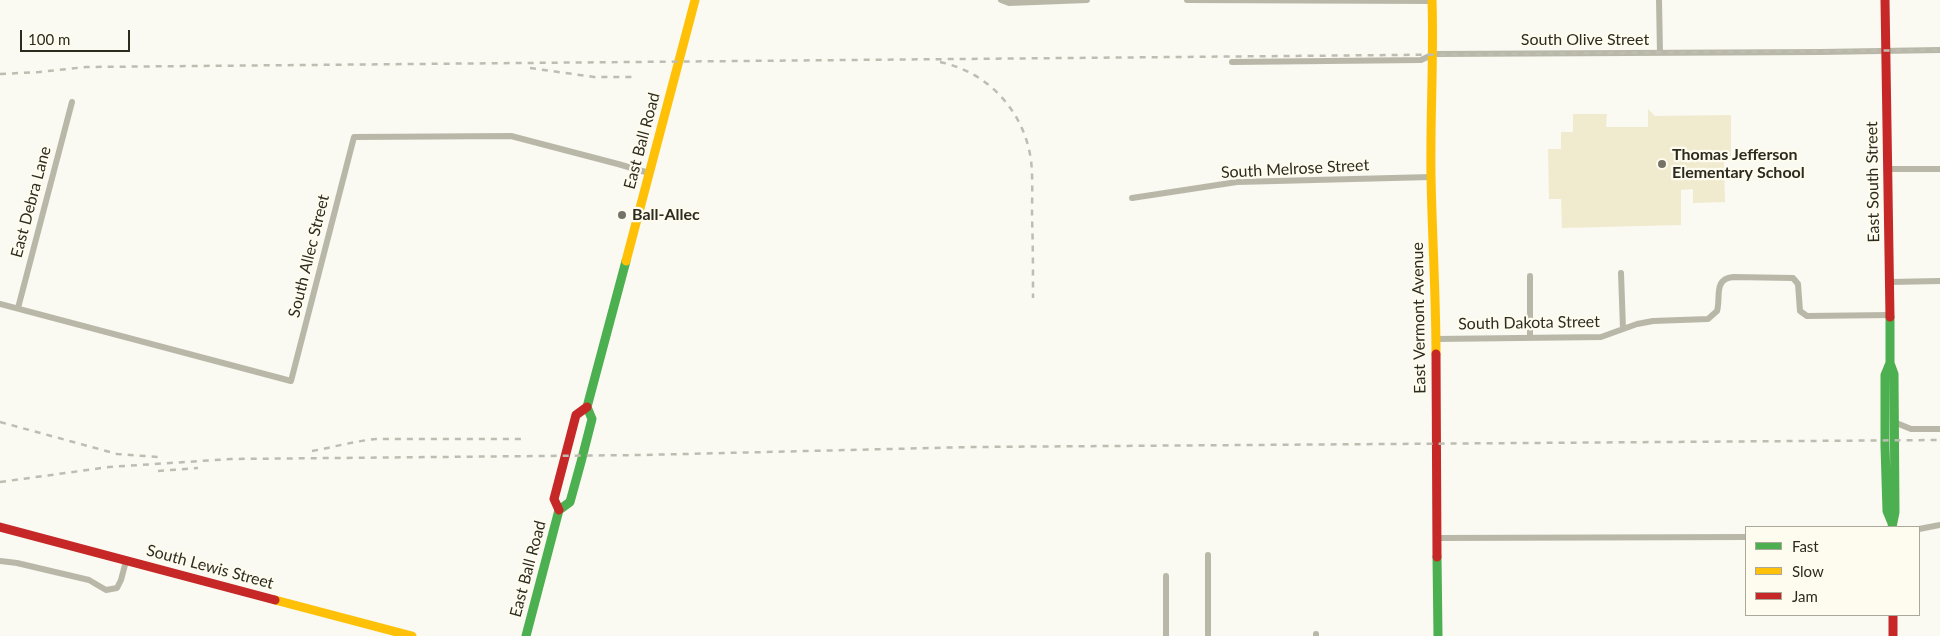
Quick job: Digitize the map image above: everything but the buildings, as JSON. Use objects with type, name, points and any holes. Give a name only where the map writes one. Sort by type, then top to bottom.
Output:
[{"type":"street","name":"East Ball Road","points":[[526,636],[560,510],[570,502],[577,477],[592,419],[587,407],[695,0]]},
{"type":"street","points":[[1002,1],[1009,4],[1087,0]]},
{"type":"street","points":[[1187,0],[1432,1]]},
{"type":"street","points":[[1659,0],[1660,53]]},
{"type":"street","name":"East South Street","points":[[1885,0],[1890,363],[1894,374],[1895,512],[1892,526]]},
{"type":"street","name":"East Vermont Avenue","points":[[1432,1],[1434,54],[1431,114],[1431,177],[1436,339],[1438,636]]},
{"type":"street","name":"South Olive Street","points":[[1232,62],[1421,60],[1434,54],[1940,50]]},
{"type":"street","name":"East Debra Lane","points":[[18,308],[72,102]]},
{"type":"street","name":"South Allec Street","points":[[0,304],[291,381],[354,137],[511,136],[649,174]]},
{"type":"street","points":[[1888,169],[1940,169]]},
{"type":"street","name":"South Melrose Street","points":[[1132,198],[1238,182],[1431,177]]},
{"type":"street","points":[[1621,273],[1623,329]]},
{"type":"street","points":[[1530,276],[1530,337]]},
{"type":"street","name":"South Dakota Street","points":[[1436,339],[1601,337],[1652,321],[1704,319],[1711,317],[1718,308],[1718,290],[1721,282],[1726,278],[1733,277],[1792,278],[1798,284],[1800,311],[1806,316],[1890,315]]},
{"type":"street","points":[[1890,282],[1940,282]]},
{"type":"street","name":"East South Street","points":[[1890,363],[1885,375],[1887,512],[1892,526]]},
{"type":"street","name":"East Ball Road","points":[[560,510],[554,499],[576,415],[587,407]]},
{"type":"street","points":[[1894,422],[1911,429],[1940,429]]},
{"type":"street","points":[[1920,530],[1940,525]]},
{"type":"street","name":"South Lewis Street","points":[[0,527],[412,636]]},
{"type":"street","points":[[1437,538],[1745,537]]},
{"type":"street","points":[[1208,555],[1208,636]]},
{"type":"street","points":[[0,561],[89,580],[106,590],[117,588],[126,561]]},
{"type":"street","points":[[1166,576],[1166,636]]},
{"type":"street","points":[[1893,616],[1893,636]]},
{"type":"shaded area","points":[[1648,109],[1655,116],[1731,115],[1731,156],[1724,163],[1725,202],[1693,203],[1693,189],[1681,190],[1681,225],[1562,228],[1561,199],[1549,199],[1548,149],[1561,149],[1561,132],[1573,132],[1573,114],[1607,114],[1606,127],[1648,127]]},
{"type":"railway","points":[[0,74],[86,67],[1940,50]]},
{"type":"railway","points":[[940,62],[957,67],[988,84],[1001,96],[1021,125],[1032,167],[1033,298]]},
{"type":"railway","points":[[530,68],[594,77],[632,77]]},
{"type":"railway","points":[[0,422],[117,454],[158,457]]},
{"type":"railway","points":[[312,451],[376,439],[525,439]]},
{"type":"railway","points":[[0,482],[109,467],[231,459],[643,455],[972,447],[1940,440]]},
{"type":"railway","points":[[158,471],[198,468]]},
{"type":"traffic: fast","points":[[526,636],[559,510],[570,502],[581,462],[592,419],[587,407],[626,261]]},
{"type":"traffic: fast","points":[[1890,317],[1890,363],[1894,374],[1895,512],[1892,526]]},
{"type":"traffic: fast","points":[[1890,363],[1885,375],[1885,446],[1887,511],[1892,523]]},
{"type":"traffic: fast","points":[[1437,557],[1438,636]]},
{"type":"traffic: slow","points":[[626,261],[695,0]]},
{"type":"traffic: slow","points":[[1432,0],[1431,175],[1436,354]]},
{"type":"traffic: slow","points":[[275,600],[412,636]]},
{"type":"traffic: jam","points":[[1885,0],[1890,317]]},
{"type":"traffic: jam","points":[[1436,354],[1437,557]]},
{"type":"traffic: jam","points":[[559,510],[554,499],[576,415],[587,407]]},
{"type":"traffic: jam","points":[[0,527],[275,600]]},
{"type":"traffic: jam","points":[[1893,616],[1893,636]]},
{"type":"place","name":"Thomas Jefferson Elementary School","points":[[1662,164]]},
{"type":"place","name":"Ball-Allec","points":[[622,215]]}]
